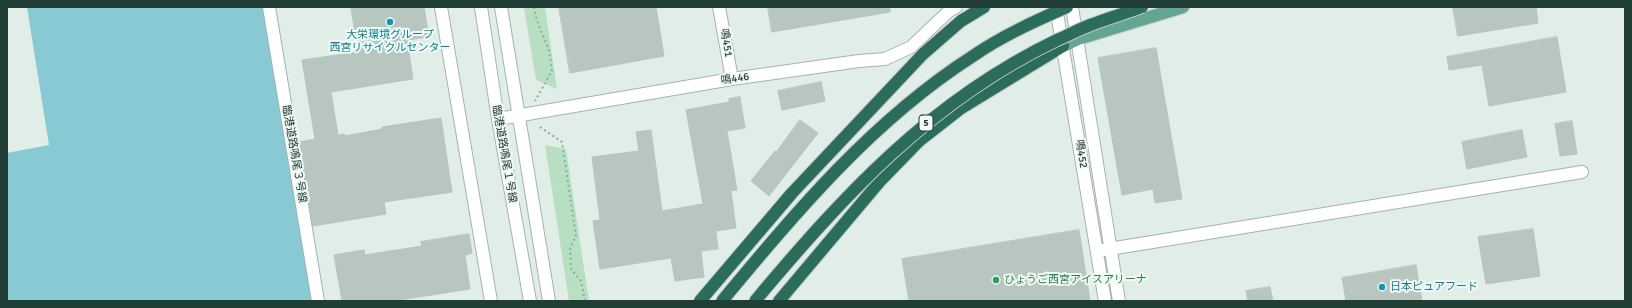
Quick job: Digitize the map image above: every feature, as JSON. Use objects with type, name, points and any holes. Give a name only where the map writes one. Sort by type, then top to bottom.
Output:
[{"type":"highway","points":[[700,301],[792,193],[923,54],[962,21],[984,7]]},
{"type":"highway","name":"5","points":[[722,301],[808,199],[870,136],[917,96],[973,55],[1028,24],[1067,7]]},
{"type":"highway","name":"5","points":[[755,301],[804,243],[846,197],[891,153],[936,115],[984,81],[1034,51],[1092,24],[1142,7]]},
{"type":"highway","name":"5","points":[[780,301],[881,180],[918,142],[960,109],[1063,46]]},
{"type":"main road","points":[[1063,46],[1183,7]]},
{"type":"street","name":"臨港道路鳴尾３号線","points":[[269,7],[318,301]]},
{"type":"street","points":[[440,7],[491,301]]},
{"type":"street","name":"臨港道路鳴尾１号線","points":[[481,7],[498,119],[530,301]]},
{"type":"street","name":"臨港道路鳴尾１号線","points":[[501,7],[549,301]]},
{"type":"street","name":"鳴451","points":[[719,7],[732,79]]},
{"type":"street","name":"鳴446","points":[[498,119],[732,79],[859,61],[885,59],[911,47],[949,11],[956,7]]},
{"type":"street","name":"鳴452","points":[[1056,7],[1105,301]]},
{"type":"street","name":"鳴452","points":[[1072,7],[1119,301]]},
{"type":"street","points":[[1097,251],[1582,172]]},
{"type":"path","points":[[534,7],[537,22],[550,50],[552,72],[535,101]]},
{"type":"path","points":[[540,127],[562,142],[576,236],[570,248],[571,269],[581,281],[584,301]]},
{"type":"green space","points":[[524,7],[545,7],[557,89],[536,80]]},
{"type":"green space","points":[[545,145],[566,149],[589,301],[569,301]]},
{"type":"water","points":[[27,7],[266,7],[313,301],[7,301],[7,153],[49,145]]},
{"type":"building","points":[[351,7],[424,7],[429,37],[407,40],[413,79],[331,92],[338,135],[344,134],[345,136],[382,129],[382,127],[441,118],[452,192],[384,202],[386,214],[313,226],[299,142],[315,139],[302,60],[358,52]]},
{"type":"building","points":[[559,7],[656,7],[664,56],[570,73]]},
{"type":"building","points":[[768,7],[890,7],[890,12],[772,32]]},
{"type":"building","points":[[1453,7],[1536,7],[1538,23],[1458,36]]},
{"type":"building","points":[[1557,37],[1566,92],[1489,106],[1482,65],[1449,70],[1447,57]]},
{"type":"building","points":[[1156,48],[1182,199],[1155,203],[1153,189],[1122,195],[1098,58]]},
{"type":"building","points":[[821,82],[825,101],[782,110],[778,91]]},
{"type":"building","points":[[740,97],[745,128],[727,131],[737,190],[731,191],[736,228],[716,231],[718,249],[701,251],[704,277],[675,281],[671,258],[600,269],[593,221],[600,220],[592,157],[639,151],[636,132],[651,130],[662,211],[703,204],[686,110],[729,102],[729,99]]},
{"type":"building","points":[[800,120],[818,133],[769,196],[751,181],[775,151],[776,152]]},
{"type":"building","points":[[1572,121],[1577,154],[1560,156],[1555,124]]},
{"type":"building","points":[[1522,130],[1527,157],[1467,169],[1462,142]]},
{"type":"building","points":[[1533,229],[1540,276],[1486,284],[1478,237]]},
{"type":"building","name":"ひょうご西宮アイスアリーナ","points":[[1079,230],[1090,301],[909,301],[902,259]]},
{"type":"building","points":[[469,234],[472,253],[465,255],[470,289],[393,301],[342,301],[334,255],[364,250],[365,255],[422,246],[421,242]]},
{"type":"building","name":"日本ピュアフード","points":[[1416,265],[1422,301],[1346,301],[1342,278]]},
{"type":"building","points":[[1270,287],[1273,301],[1248,301],[1246,291]]},
{"type":"place","name":"大栄環境グループ 西宮リサイクルセンター","points":[[390,22]]},
{"type":"place","name":"ひょうご西宮アイスアリーナ","points":[[996,280]]},
{"type":"place","name":"日本ピュアフード","points":[[1382,287]]}]
